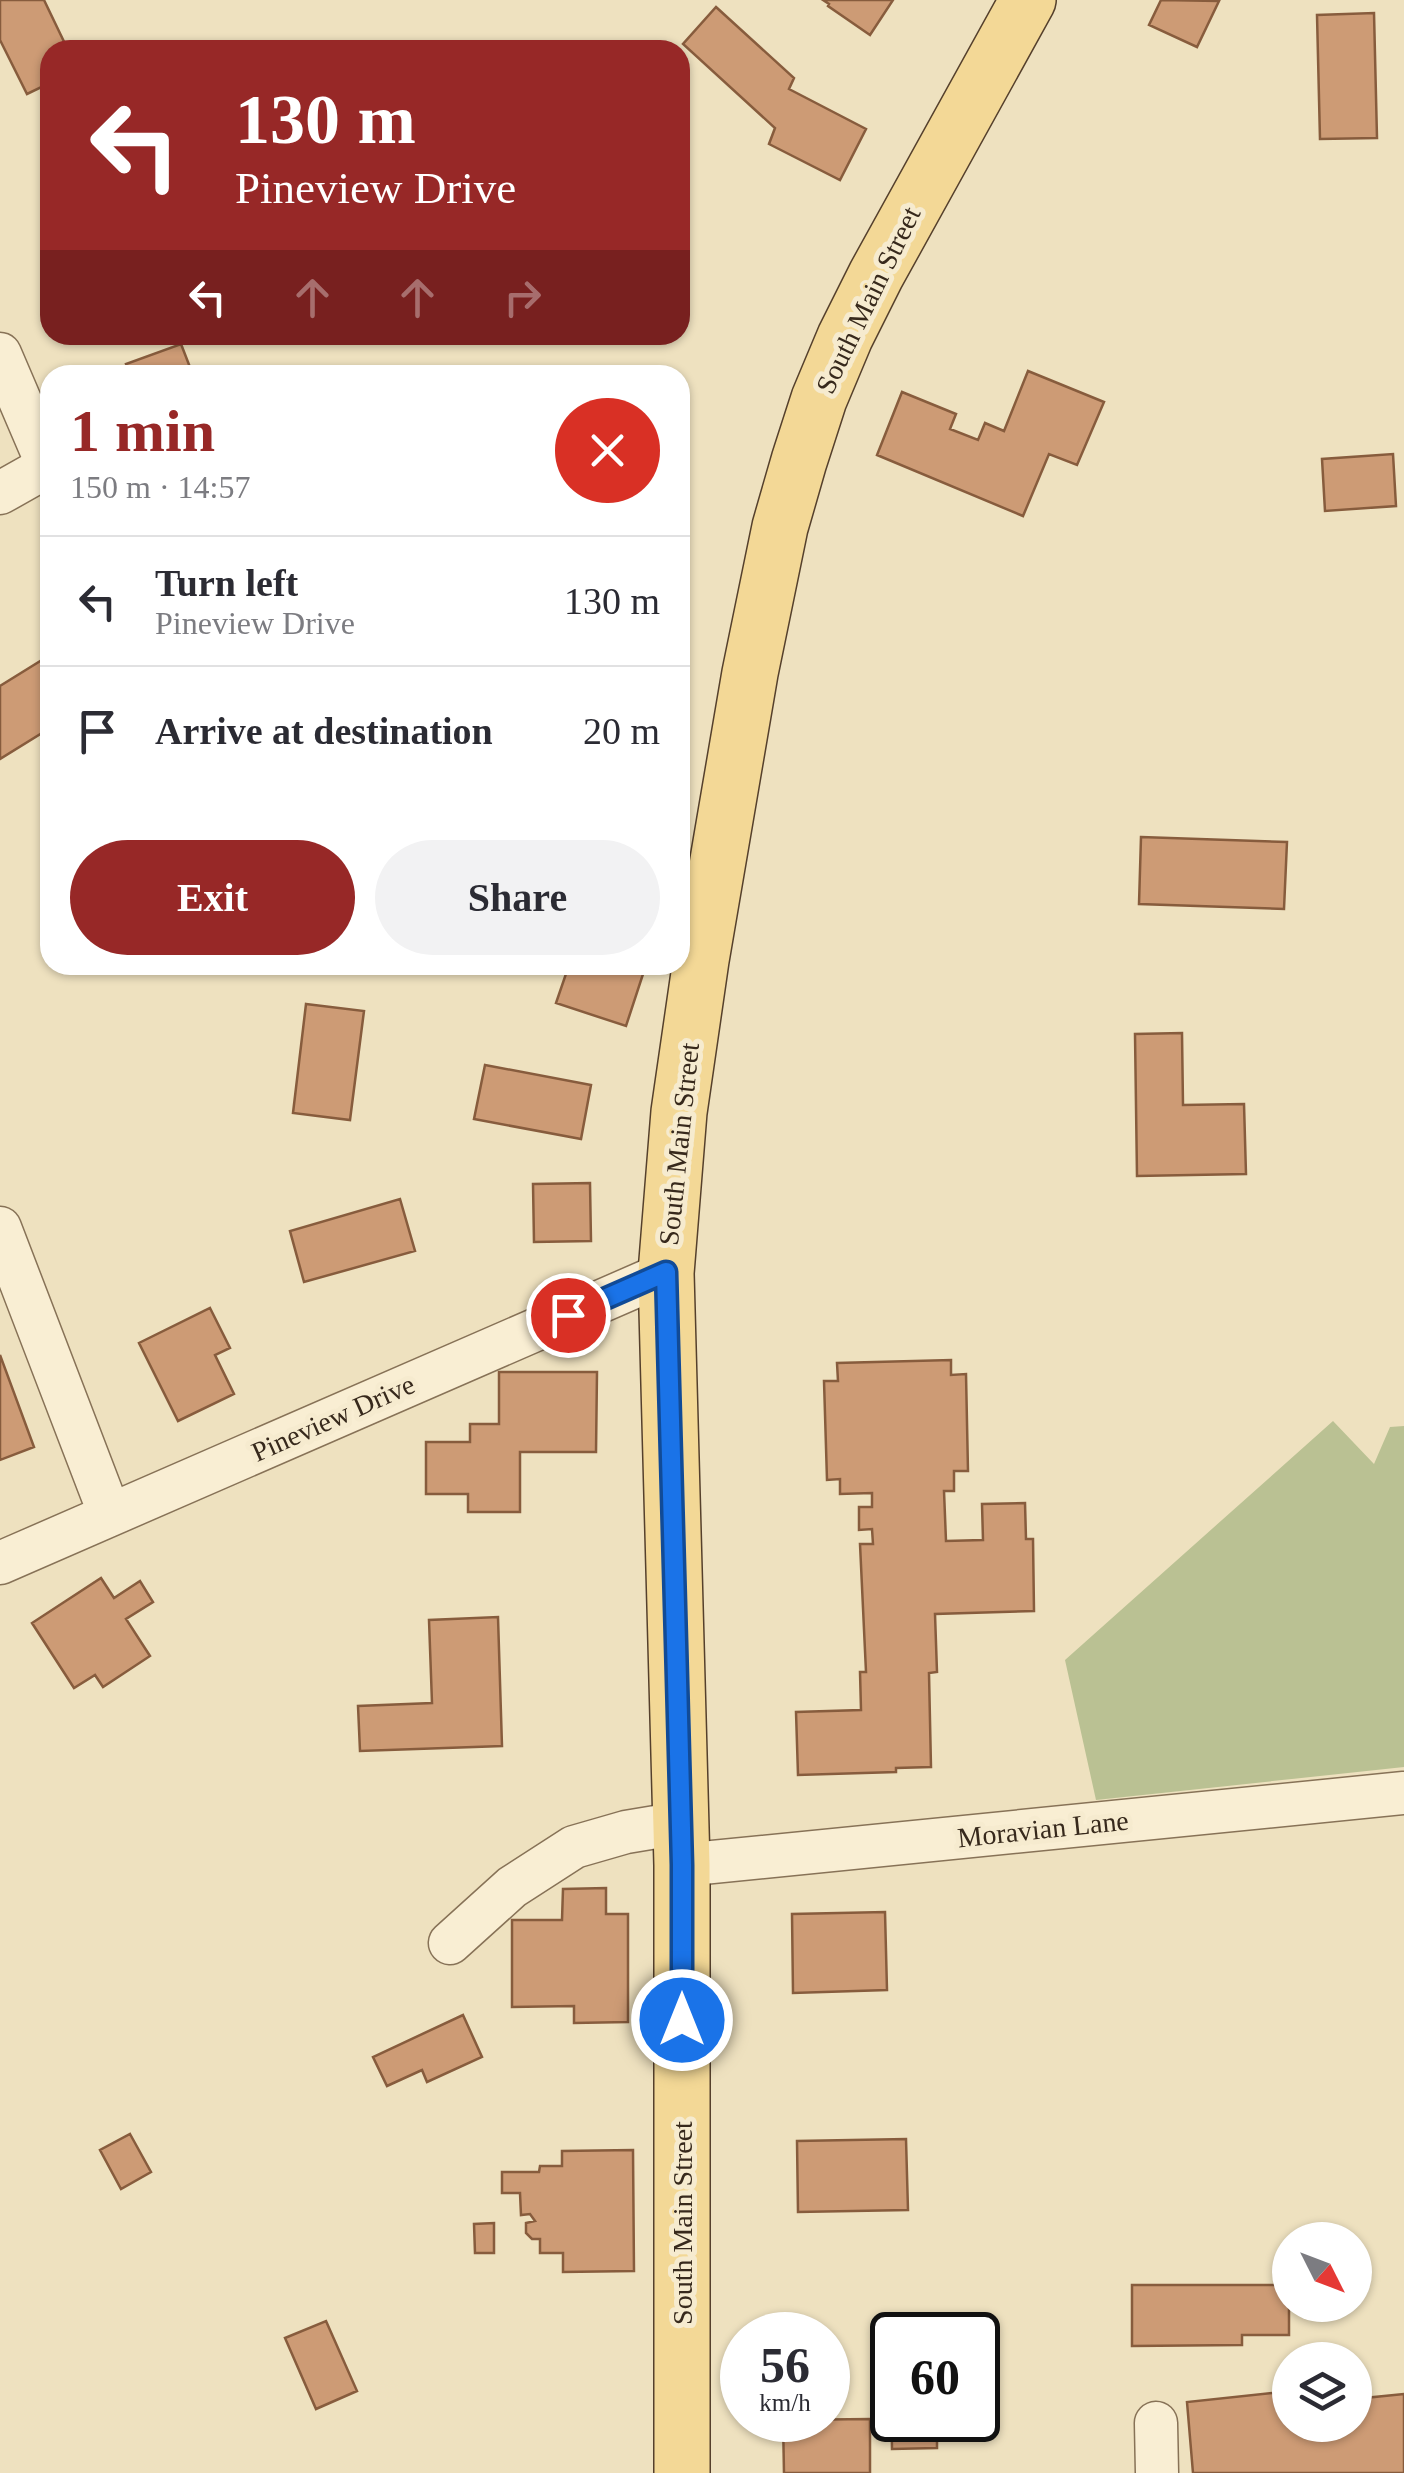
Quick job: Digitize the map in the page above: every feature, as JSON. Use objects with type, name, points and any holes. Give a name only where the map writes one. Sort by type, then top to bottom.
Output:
[{"type":"main road","name":"South Main Street","points":[[682,2473],[681,1844],[666,1272],[680,1112],[701,960],[780,527],[819,399],[868,290],[1028,0]]},
{"type":"street","points":[[0,354],[40,447]]},
{"type":"street","points":[[0,493],[40,470]]},
{"type":"street","points":[[0,1228],[110,1515]]},
{"type":"street","name":"Pineview Drive","points":[[0,1563],[666,1272]]},
{"type":"street","name":"Moravian Lane","points":[[450,1943],[512,1887],[574,1847],[626,1832],[681,1844],[1404,1793]]},
{"type":"street","points":[[1156,2423],[1157,2473]]},
{"type":"green space","points":[[1333,1421],[1374,1464],[1390,1427],[1404,1426],[1404,1767],[1096,1800],[1065,1660]]},
{"type":"building","points":[[0,0],[44,0],[63,40],[40,40],[40,88],[27,94],[0,40]]},
{"type":"building","points":[[823,0],[893,0],[870,35]]},
{"type":"building","points":[[1161,0],[1219,1],[1197,47],[1149,25]]},
{"type":"building","points":[[716,7],[794,78],[789,89],[866,129],[840,180],[769,144],[775,128],[690,50],[690,40],[687,40]]},
{"type":"building","points":[[1374,13],[1377,138],[1320,139],[1317,15]]},
{"type":"building","points":[[181,345],[189,365],[126,365]]},
{"type":"building","points":[[1028,371],[1104,402],[1077,465],[1049,454],[1023,516],[877,455],[902,392],[956,414],[950,429],[978,440],[985,423],[1004,431]]},
{"type":"building","points":[[1393,454],[1396,506],[1325,511],[1322,459]]},
{"type":"building","points":[[40,661],[40,734],[0,759],[0,686]]},
{"type":"building","points":[[1141,837],[1287,842],[1284,909],[1139,904]]},
{"type":"building","points":[[566,975],[643,975],[626,1026],[556,1003]]},
{"type":"building","points":[[306,1004],[364,1011],[350,1120],[293,1113]]},
{"type":"building","points":[[1182,1033],[1183,1105],[1244,1104],[1246,1174],[1137,1176],[1135,1034]]},
{"type":"building","points":[[485,1065],[591,1085],[581,1139],[474,1119]]},
{"type":"building","points":[[590,1183],[591,1241],[534,1242],[533,1184]]},
{"type":"building","points":[[400,1199],[415,1251],[304,1282],[290,1231]]},
{"type":"building","points":[[210,1308],[230,1348],[215,1355],[234,1394],[178,1421],[139,1343]]},
{"type":"building","points":[[0,1355],[34,1447],[0,1460]]},
{"type":"building","points":[[951,1360],[951,1375],[966,1374],[968,1471],[954,1471],[954,1491],[944,1491],[946,1541],[983,1540],[982,1504],[1025,1503],[1026,1539],[1033,1539],[1034,1611],[935,1614],[937,1672],[929,1673],[931,1767],[798,1775],[796,1712],[861,1710],[860,1672],[866,1672],[860,1544],[873,1544],[872,1529],[859,1530],[859,1507],[872,1507],[872,1493],[840,1494],[840,1479],[827,1480],[824,1381],[838,1381],[837,1363]]},
{"type":"building","points":[[499,1372],[597,1372],[596,1452],[520,1452],[520,1512],[468,1512],[468,1494],[426,1494],[426,1442],[470,1442],[470,1424],[499,1424]]},
{"type":"building","points":[[101,1578],[114,1598],[140,1581],[153,1602],[126,1619],[150,1656],[103,1687],[95,1675],[74,1688],[32,1623]]},
{"type":"building","points":[[498,1617],[502,1746],[360,1751],[358,1706],[432,1703],[429,1620]]},
{"type":"building","points":[[606,1888],[606,1914],[628,1914],[628,2022],[574,2023],[574,2006],[512,2007],[512,1920],[562,1920],[563,1889]]},
{"type":"building","points":[[885,1912],[887,1990],[793,1993],[792,1914]]},
{"type":"building","points":[[463,2015],[482,2057],[427,2082],[422,2070],[387,2086],[373,2057]]},
{"type":"building","points":[[130,2134],[151,2172],[121,2189],[100,2150]]},
{"type":"building","points":[[906,2139],[908,2210],[798,2212],[797,2141]]},
{"type":"building","points":[[633,2150],[634,2271],[563,2272],[563,2253],[540,2253],[540,2239],[532,2239],[526,2233],[526,2223],[535,2221],[530,2214],[521,2215],[520,2193],[502,2193],[502,2172],[539,2172],[540,2166],[562,2166],[562,2151]]},
{"type":"building","points":[[494,2223],[494,2253],[475,2253],[474,2224]]},
{"type":"building","points":[[1132,2285],[1272,2285],[1272,2322],[1289,2322],[1289,2335],[1242,2335],[1242,2345],[1132,2346]]},
{"type":"building","points":[[326,2321],[357,2391],[316,2409],[285,2338]]},
{"type":"building","points":[[1272,2393],[1272,2442],[1372,2442],[1372,2397],[1404,2394],[1404,2473],[1193,2473],[1187,2402]]},
{"type":"building","points":[[850,2419],[870,2419],[870,2473],[784,2473],[783,2442],[850,2442]]},
{"type":"building","points":[[892,2442],[937,2442],[937,2448],[892,2449]]},
{"type":"route","points":[[568,1315],[666,1272],[682,1865],[682,2020]]}]
